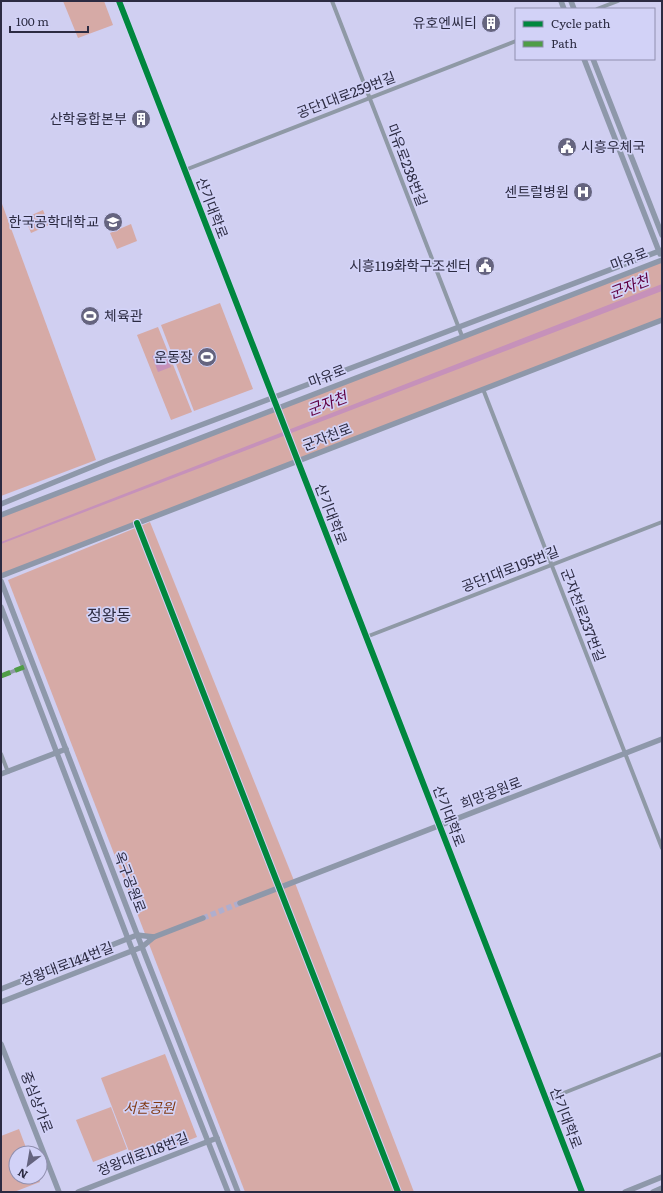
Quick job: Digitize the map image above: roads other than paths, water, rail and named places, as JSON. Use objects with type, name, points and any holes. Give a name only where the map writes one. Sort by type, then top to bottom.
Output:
[{"type":"street","name":"산기대학로","points":[[119,1],[582,1192]]},
{"type":"street","name":"마유로238번길","points":[[332,1],[462,336]]},
{"type":"street","points":[[600,8],[618,1]]},
{"type":"street","name":"공단1대로259번길","points":[[185,170],[515,41]]},
{"type":"street","points":[[584,60],[660,250],[662,259]]},
{"type":"street","points":[[594,60],[662,235]]},
{"type":"street","name":"마유로","points":[[1,504],[106,461],[660,250]]},
{"type":"street","name":"마유로","points":[[1,515],[662,259]]},
{"type":"street","name":"군자천로","points":[[1,576],[662,320]]},
{"type":"street","name":"군자천로237번길","points":[[483,389],[662,848]]},
{"type":"street","name":"공단1대로195번길","points":[[366,637],[662,522]]},
{"type":"street","points":[[137,523],[398,1192]]},
{"type":"street","name":"옥구공원로","points":[[1,581],[137,935],[238,1192]]},
{"type":"street","name":"옥구공원로","points":[[1,607],[132,951],[228,1192]]},
{"type":"street","points":[[1,676],[24,667]]},
{"type":"street","name":"희망공원로","points":[[240,903],[662,739]]},
{"type":"street","points":[[1,774],[66,749]]},
{"type":"street","points":[[1,754],[8,772]]},
{"type":"street","points":[[137,935],[154,937],[203,918]]},
{"type":"street","name":"정왕대로144번길","points":[[1,989],[137,935]]},
{"type":"street","name":"정왕대로144번길","points":[[1,1002],[142,947],[154,937]]},
{"type":"street","name":"중심상가로","points":[[1,1044],[59,1192]]},
{"type":"street","points":[[546,1100],[662,1054]]},
{"type":"street","name":"정왕대로118번길","points":[[78,1192],[217,1138]]},
{"type":"street","points":[[625,1192],[662,1178]]},
{"type":"street","points":[[653,1192],[662,1188]]},
{"type":"tunnel","points":[[203,918],[240,903]]},
{"type":"place","name":"유호엔씨티","points":[[491,23]]},
{"type":"place","name":"산학융합본부","points":[[141,119]]},
{"type":"place","name":"시흥우체국","points":[[567,147]]},
{"type":"place","name":"센트럴병원","points":[[583,192]]},
{"type":"place","name":"한국공학대학교","points":[[113,222]]},
{"type":"place","name":"시흥119화학구조센터","points":[[485,266]]},
{"type":"place","name":"체육관","points":[[90,316]]},
{"type":"place","name":"운동장","points":[[207,357]]},
{"type":"district","name":"정왕동","points":[[109,615]]},
{"type":"water label","name":"군자천","points":[[629,287]]},
{"type":"water label","name":"군자천","points":[[327,404]]},
{"type":"park label","name":"서촌공원","points":[[149,1108]]}]
